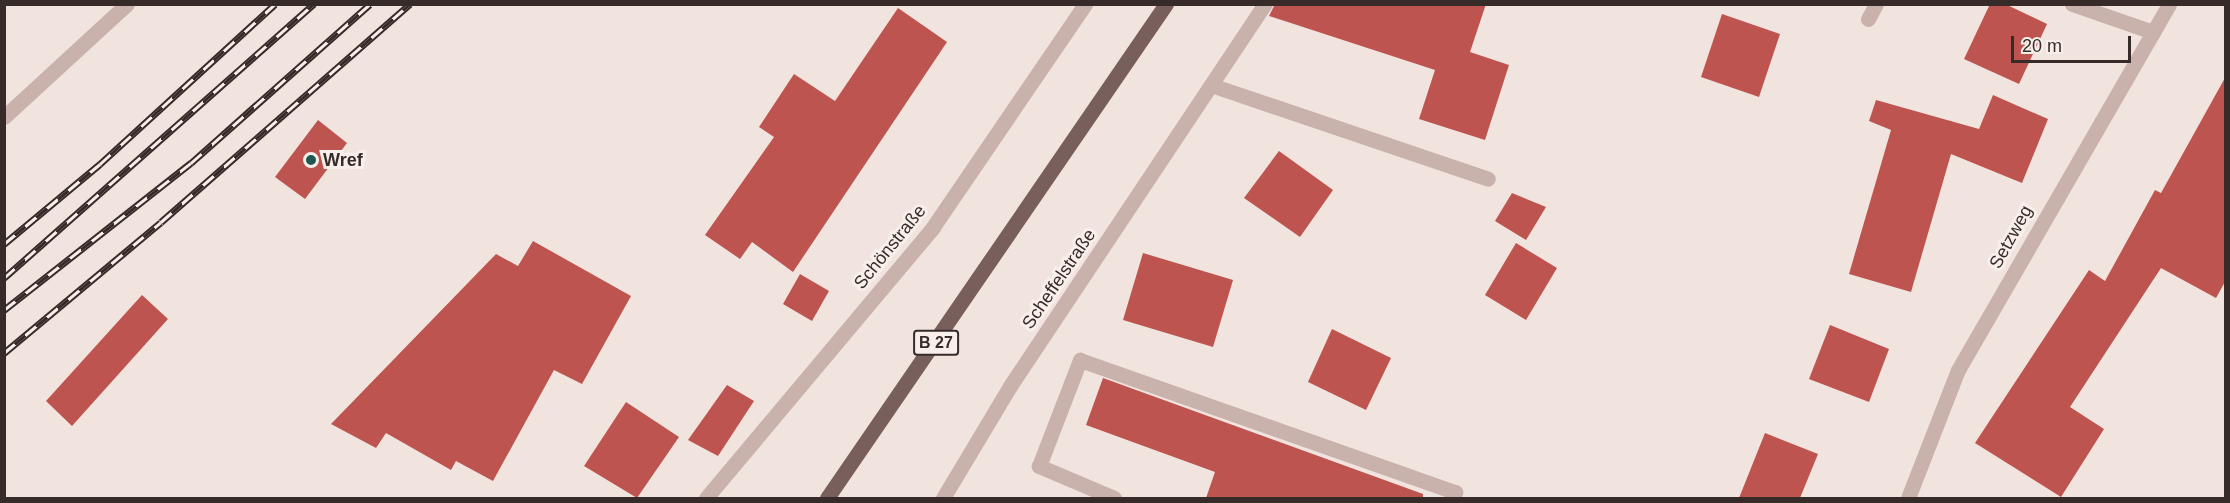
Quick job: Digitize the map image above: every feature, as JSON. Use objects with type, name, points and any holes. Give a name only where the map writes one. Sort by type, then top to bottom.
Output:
[{"type":"main road","name":"B 27","points":[[827,498],[1166,4]]},
{"type":"street","points":[[4,117],[127,4]]},
{"type":"street","name":"Schönstraße","points":[[706,498],[933,227],[1085,4]]},
{"type":"street","name":"Scheffelstraße","points":[[943,498],[1010,386],[1214,86],[1265,4]]},
{"type":"street","points":[[1868,18],[1876,4]]},
{"type":"street","points":[[2072,4],[2153,32]]},
{"type":"street","name":"Setzweg","points":[[1908,498],[1958,370],[2169,4]]},
{"type":"street","points":[[1214,86],[1488,179]]},
{"type":"street","points":[[1114,498],[1039,466],[1080,360],[1455,492],[1452,498]]},
{"type":"building","points":[[1275,4],[1486,4],[1470,52],[1509,65],[1485,140],[1419,119],[1435,70],[1269,16]]},
{"type":"building","points":[[1990,4],[2005,4],[2047,24],[2019,84],[1964,59]]},
{"type":"building","points":[[898,8],[947,42],[793,272],[752,242],[740,259],[705,235],[774,137],[759,127],[794,74],[835,101]]},
{"type":"building","points":[[1722,14],[1780,34],[1759,97],[1701,77]]},
{"type":"building","points":[[2226,76],[2226,280],[2216,298],[2161,268],[2070,407],[2104,429],[2061,497],[1975,443],[2089,270],[2105,281],[2155,190],[2161,193]]},
{"type":"building","points":[[1993,95],[2048,119],[2022,183],[1951,154],[1911,292],[1849,274],[1891,130],[1869,121],[1876,100],[1979,129]]},
{"type":"building","name":"Wref","points":[[318,120],[347,143],[305,199],[275,177]]},
{"type":"building","points":[[1279,151],[1333,190],[1300,237],[1244,198]]},
{"type":"building","points":[[1512,193],[1546,207],[1526,240],[1495,221]]},
{"type":"building","points":[[533,241],[631,296],[582,384],[554,370],[493,481],[456,461],[451,470],[386,433],[376,448],[331,424],[496,254],[518,266]]},
{"type":"building","points":[[1516,243],[1557,268],[1526,320],[1485,295]]},
{"type":"building","points":[[1143,253],[1233,280],[1213,347],[1123,320]]},
{"type":"building","points":[[800,274],[829,291],[812,321],[783,304]]},
{"type":"building","points":[[142,295],[168,319],[72,426],[46,401]]},
{"type":"building","points":[[1830,325],[1889,349],[1869,402],[1809,379]]},
{"type":"building","points":[[1332,329],[1391,358],[1366,410],[1308,382]]},
{"type":"building","points":[[1103,378],[1423,494],[1423,498],[1206,498],[1215,472],[1086,425]]},
{"type":"building","points":[[727,385],[754,401],[718,456],[688,440]]},
{"type":"building","points":[[626,402],[679,437],[637,498],[584,466]]},
{"type":"building","points":[[1765,433],[1818,454],[1800,498],[1739,498]]},
{"type":"railway","points":[[4,244],[100,164],[275,4]]},
{"type":"railway","points":[[4,278],[314,4]]},
{"type":"railway","points":[[4,310],[191,163],[370,4]]},
{"type":"railway","points":[[4,353],[161,222],[410,4]]},
{"type":"place","name":"Wref","points":[[311,160]]}]
